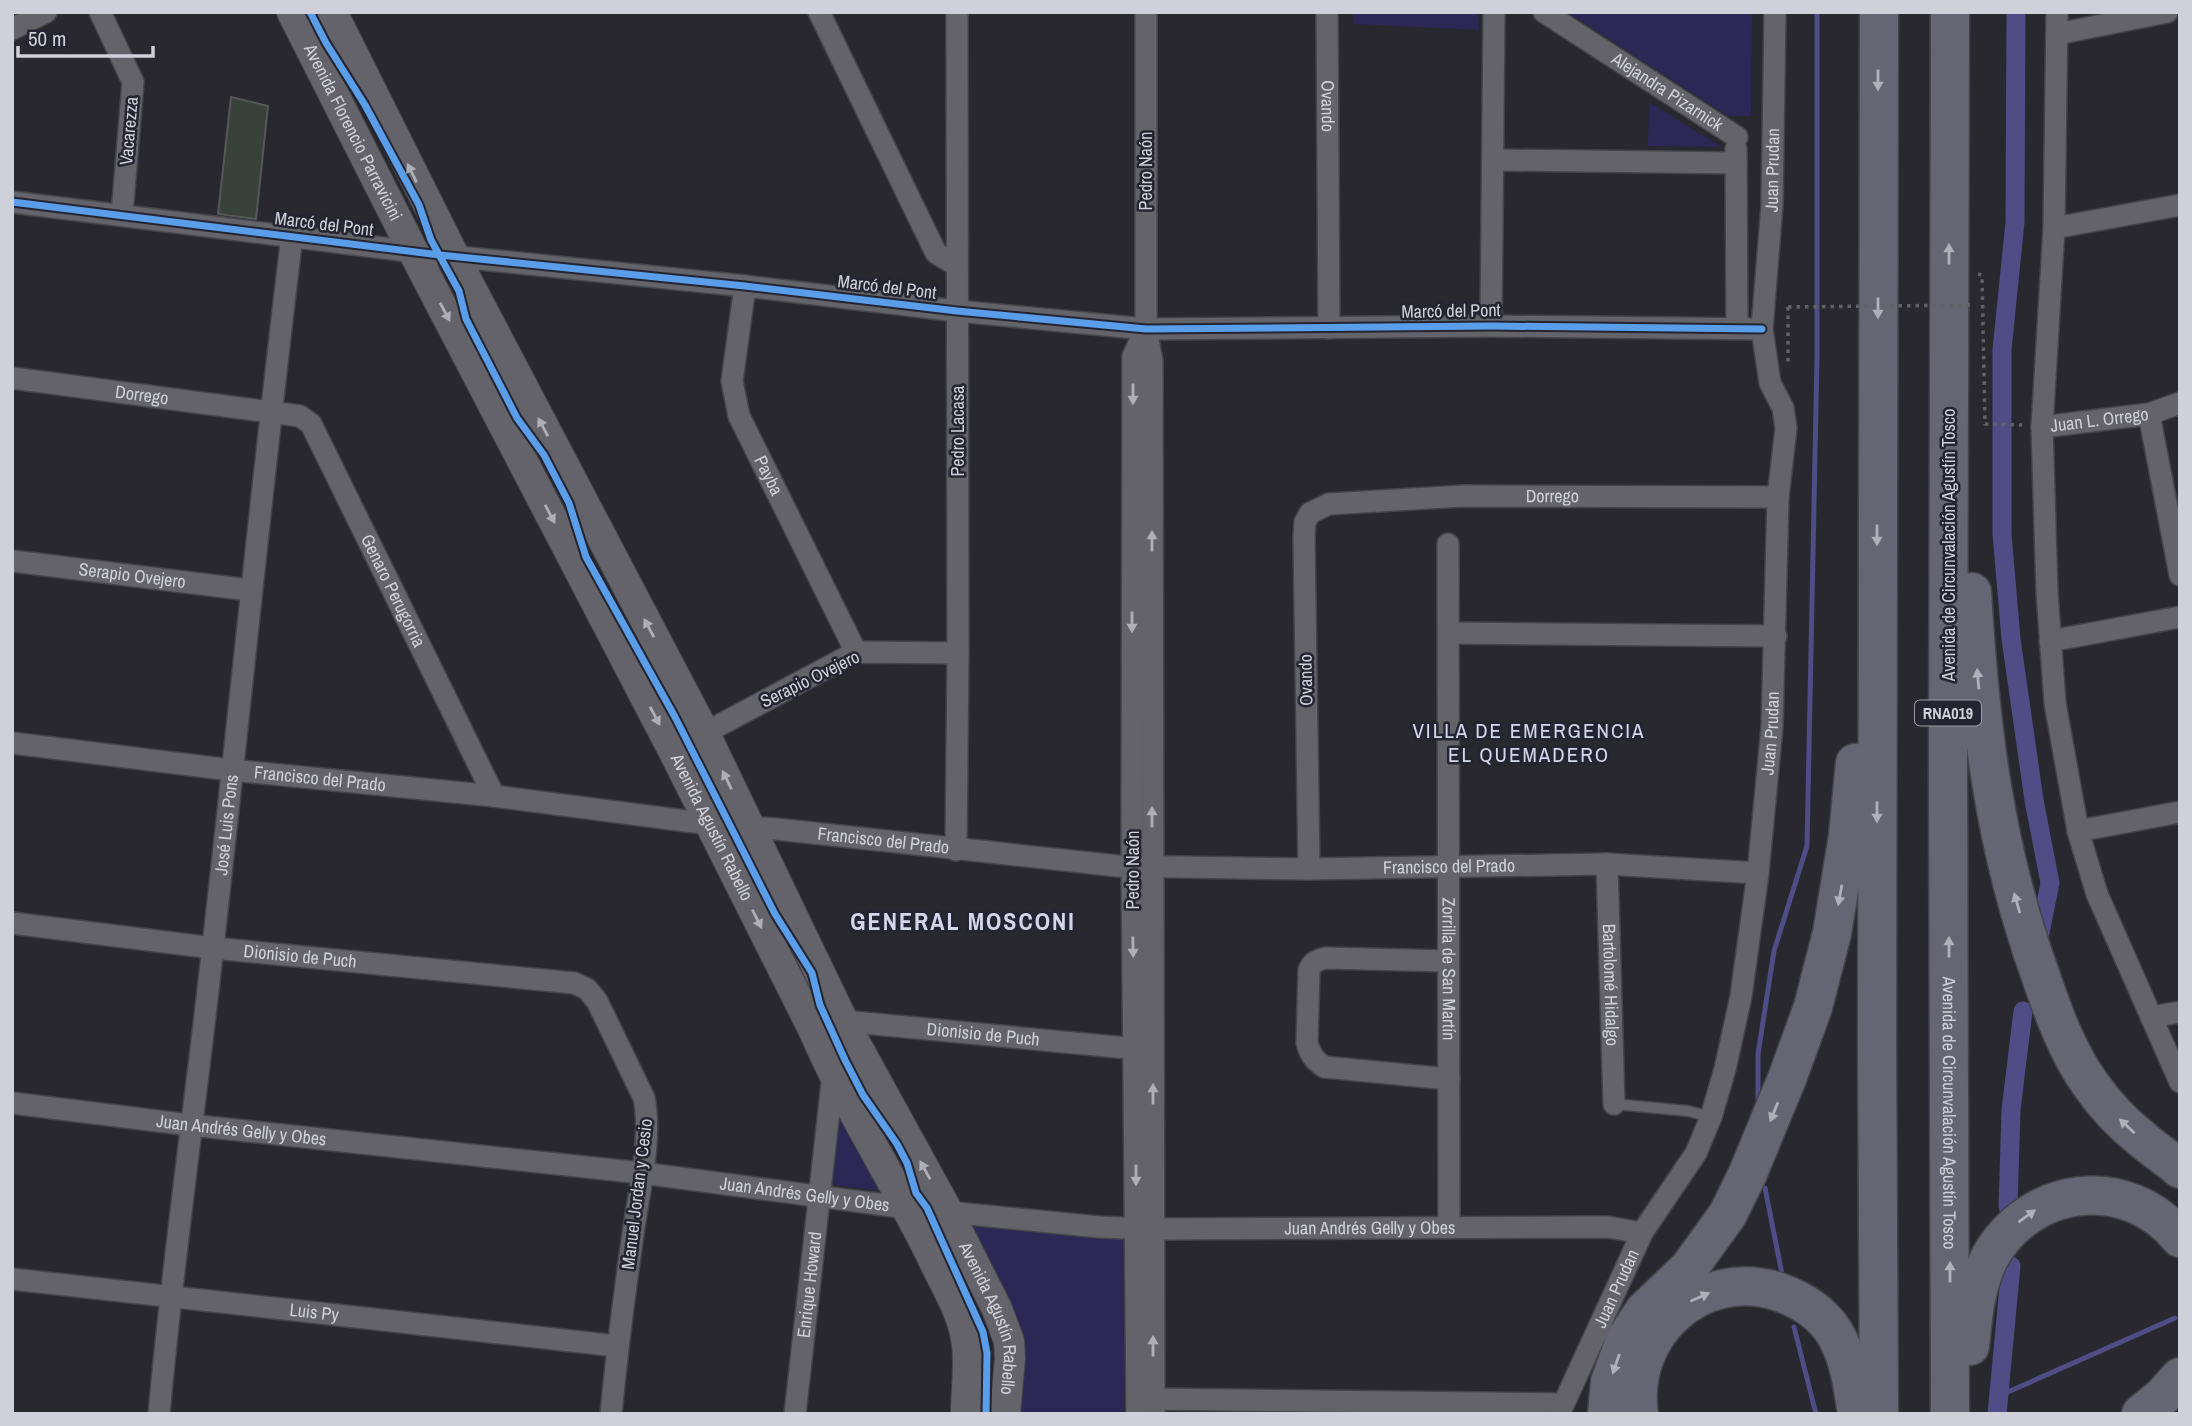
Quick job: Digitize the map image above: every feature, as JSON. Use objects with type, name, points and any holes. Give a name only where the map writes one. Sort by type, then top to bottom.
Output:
[{"type":"highway","points":[[1879,12],[1879,1414]]},
{"type":"highway","name":"Avenida de Circunvalación Agustín Tosco","points":[[1950,12],[1966,291],[1948,790],[1950,1414]]},
{"type":"highway","points":[[1966,291],[1972,581],[1984,738],[1990,784],[2010,880],[2048,998],[2080,1068],[2116,1115],[2180,1169]]},
{"type":"highway","points":[[1607,1414],[1613,1371],[1634,1323],[1655,1298],[1689,1268],[1738,1196],[1788,1076],[1813,1007],[1840,894],[1854,783],[1858,704],[1877,584]]},
{"type":"highway","points":[[1963,1414],[1977,1294],[1990,1257],[2011,1229],[2024,1217],[2040,1207],[2078,1196],[2119,1198],[2152,1212],[2180,1238]]},
{"type":"highway","points":[[1639,1414],[1638,1384],[1642,1365],[1652,1340],[1667,1319],[1694,1299],[1726,1288],[1742,1287],[1759,1288],[1790,1296],[1810,1307],[1826,1322],[1836,1334],[1849,1368],[1857,1414]]},
{"type":"highway","points":[[2141,1414],[2164,1396],[2180,1377]]},
{"type":"main road","name":"Avenida Florencio Parravicini","points":[[292,12],[413,251]]},
{"type":"main road","name":"Avenida Florencio Parravicini","points":[[332,12],[454,256]]},
{"type":"main road","name":"Avenida Agustín Rabello","points":[[413,251],[673,750],[814,1031],[832,1074],[908,1208],[957,1310],[965,1333],[965,1414]]},
{"type":"main road","name":"Avenida Agustín Rabello","points":[[454,256],[704,732],[844,1021],[948,1212],[997,1309],[1009,1341],[1010,1376],[1005,1414]]},
{"type":"street","points":[[12,29],[46,12]]},
{"type":"street","name":"Vacarezza","points":[[100,12],[133,82],[122,214]]},
{"type":"street","points":[[819,12],[936,253],[956,265]]},
{"type":"street","name":"Pedro Lacasa","points":[[956,850],[957,12]]},
{"type":"street","name":"Pedro Naón","points":[[1146,12],[1146,329],[1152,361],[1142,867],[1145,1229],[1154,1407]]},
{"type":"street","name":"Ovando","points":[[1327,12],[1329,328]]},
{"type":"street","points":[[1491,326],[1494,12]]},
{"type":"street","name":"Alejandra Pizarnick","points":[[1544,12],[1737,137],[1737,328]]},
{"type":"street","name":"Juan Prudan","points":[[1561,1409],[1642,1233],[1696,1153],[1711,1117],[1741,996],[1758,873],[1772,727],[1778,497],[1786,428],[1783,408],[1770,383],[1762,330],[1772,205],[1775,12]]},
{"type":"street","points":[[2057,12],[2054,228],[2042,423],[2050,641],[2055,703],[2078,831],[2097,894],[2180,1082]]},
{"type":"street","points":[[2057,34],[2167,12]]},
{"type":"street","points":[[1737,137],[1774,138]]},
{"type":"street","points":[[1494,160],[1736,163]]},
{"type":"street","name":"Marcó del Pont","points":[[12,202],[454,256],[1146,329],[1491,326],[1762,330]]},
{"type":"street","points":[[2054,228],[2180,205]]},
{"type":"street","name":"José Luis Pons","points":[[159,1414],[169,1297],[213,948],[250,590],[292,236]]},
{"type":"street","name":"Payba","points":[[746,286],[732,381],[739,416],[856,652]]},
{"type":"street","name":"Dorrego","points":[[12,378],[271,412]]},
{"type":"street","name":"Juan L. Orrego","points":[[2042,423],[2163,412],[2180,404]]},
{"type":"street","name":"Genaro Perugorria","points":[[271,412],[300,416],[311,424],[494,796]]},
{"type":"street","points":[[2163,412],[2180,575]]},
{"type":"street","name":"Dorrego","points":[[1329,504],[1462,496],[1778,497]]},
{"type":"street","name":"Ovando","points":[[1309,869],[1304,537],[1305,522],[1310,513],[1329,504]]},
{"type":"street","name":"Zorrilla de San Martín","points":[[1448,544],[1449,1227]]},
{"type":"street","name":"Serapio Ovejero","points":[[12,561],[250,590]]},
{"type":"street","points":[[2050,641],[2180,617]]},
{"type":"street","points":[[1449,633],[1776,636]]},
{"type":"street","name":"Serapio Ovejero","points":[[673,750],[856,652],[958,653]]},
{"type":"street","name":"Francisco del Prado","points":[[12,743],[231,770],[494,796],[709,824],[1142,867],[1309,869],[1607,864],[1758,873]]},
{"type":"street","points":[[2078,831],[2180,812]]},
{"type":"street","name":"Bartolomé Hidalgo","points":[[1607,864],[1614,1104]]},
{"type":"street","name":"Dionisio de Puch","points":[[12,923],[213,948],[573,983],[587,989]]},
{"type":"street","points":[[1447,961],[1317,960],[1311,964],[1309,970],[1307,1043],[1316,1062],[1324,1066],[1449,1079]]},
{"type":"street","name":"Manuel Jordan y Cesio","points":[[587,989],[597,1000],[644,1098],[648,1114],[617,1346],[611,1414]]},
{"type":"street","points":[[2151,1017],[2180,1012]]},
{"type":"street","name":"Dionisio de Puch","points":[[814,1031],[844,1021],[1144,1050]]},
{"type":"street","name":"Enrique Howard","points":[[795,1414],[832,1074]]},
{"type":"street","name":"Juan Andrés Gelly y Obes","points":[[12,1103],[190,1125],[642,1173],[820,1198],[1099,1227],[1608,1227],[1642,1233]]},
{"type":"street","name":"Pedro Naón","points":[[1137,1414],[1145,1229]]},
{"type":"street","name":"Luis Py","points":[[12,1279],[617,1346]]},
{"type":"street","points":[[1154,1407],[1561,1409]]},
{"type":"lane","points":[[1614,1104],[1688,1111],[1711,1117]]},
{"type":"path","points":[[1783,309],[1782,365],[1788,366],[1788,307],[1974,305],[1966,291],[1975,274],[1982,275],[1985,424],[2018,426]]},
{"type":"shaded area","points":[[1353,12],[1478,12],[1479,30],[1353,24]]},
{"type":"shaded area","points":[[1567,12],[1752,12],[1751,116],[1728,116]]},
{"type":"shaded area","points":[[1649,102],[1722,147],[1648,146]]},
{"type":"shaded area","points":[[841,1101],[888,1192],[828,1184]]},
{"type":"shaded area","points":[[973,1221],[1127,1237],[1124,1414],[1017,1414],[968,1226]]},
{"type":"building","points":[[231,97],[268,106],[256,219],[218,214]]},
{"type":"waterway","points":[[1758,1105],[1758,1054],[1774,951],[1807,846],[1817,358],[1817,12]]},
{"type":"waterway","points":[[2016,12],[2015,222],[2002,350],[2002,534],[2011,639],[2034,800],[2050,883],[2040,933]]},
{"type":"waterway","points":[[2008,1207],[2011,1110],[2023,1011]]},
{"type":"waterway","points":[[1765,1188],[1782,1274]]},
{"type":"waterway","points":[[1997,1414],[2011,1266]]},
{"type":"waterway","points":[[2001,1395],[2175,1318]]},
{"type":"waterway","points":[[1794,1327],[1816,1414]]},
{"type":"cycle path","points":[[310,12],[365,105],[419,205],[431,240],[459,291],[466,319],[517,418],[544,455],[569,503],[586,557],[675,717],[775,914],[812,973],[820,1005],[863,1095],[907,1163],[916,1193],[927,1208],[983,1332],[987,1353],[986,1414]]},
{"type":"cycle path","points":[[12,202],[440,255],[1146,329],[1491,326],[1762,329]]},
{"type":"district","name":"VILLA DE EMERGENCIA EL QUEMADERO","points":[[1529,743]]},
{"type":"district","name":"GENERAL MOSCONI","points":[[963,922]]}]
